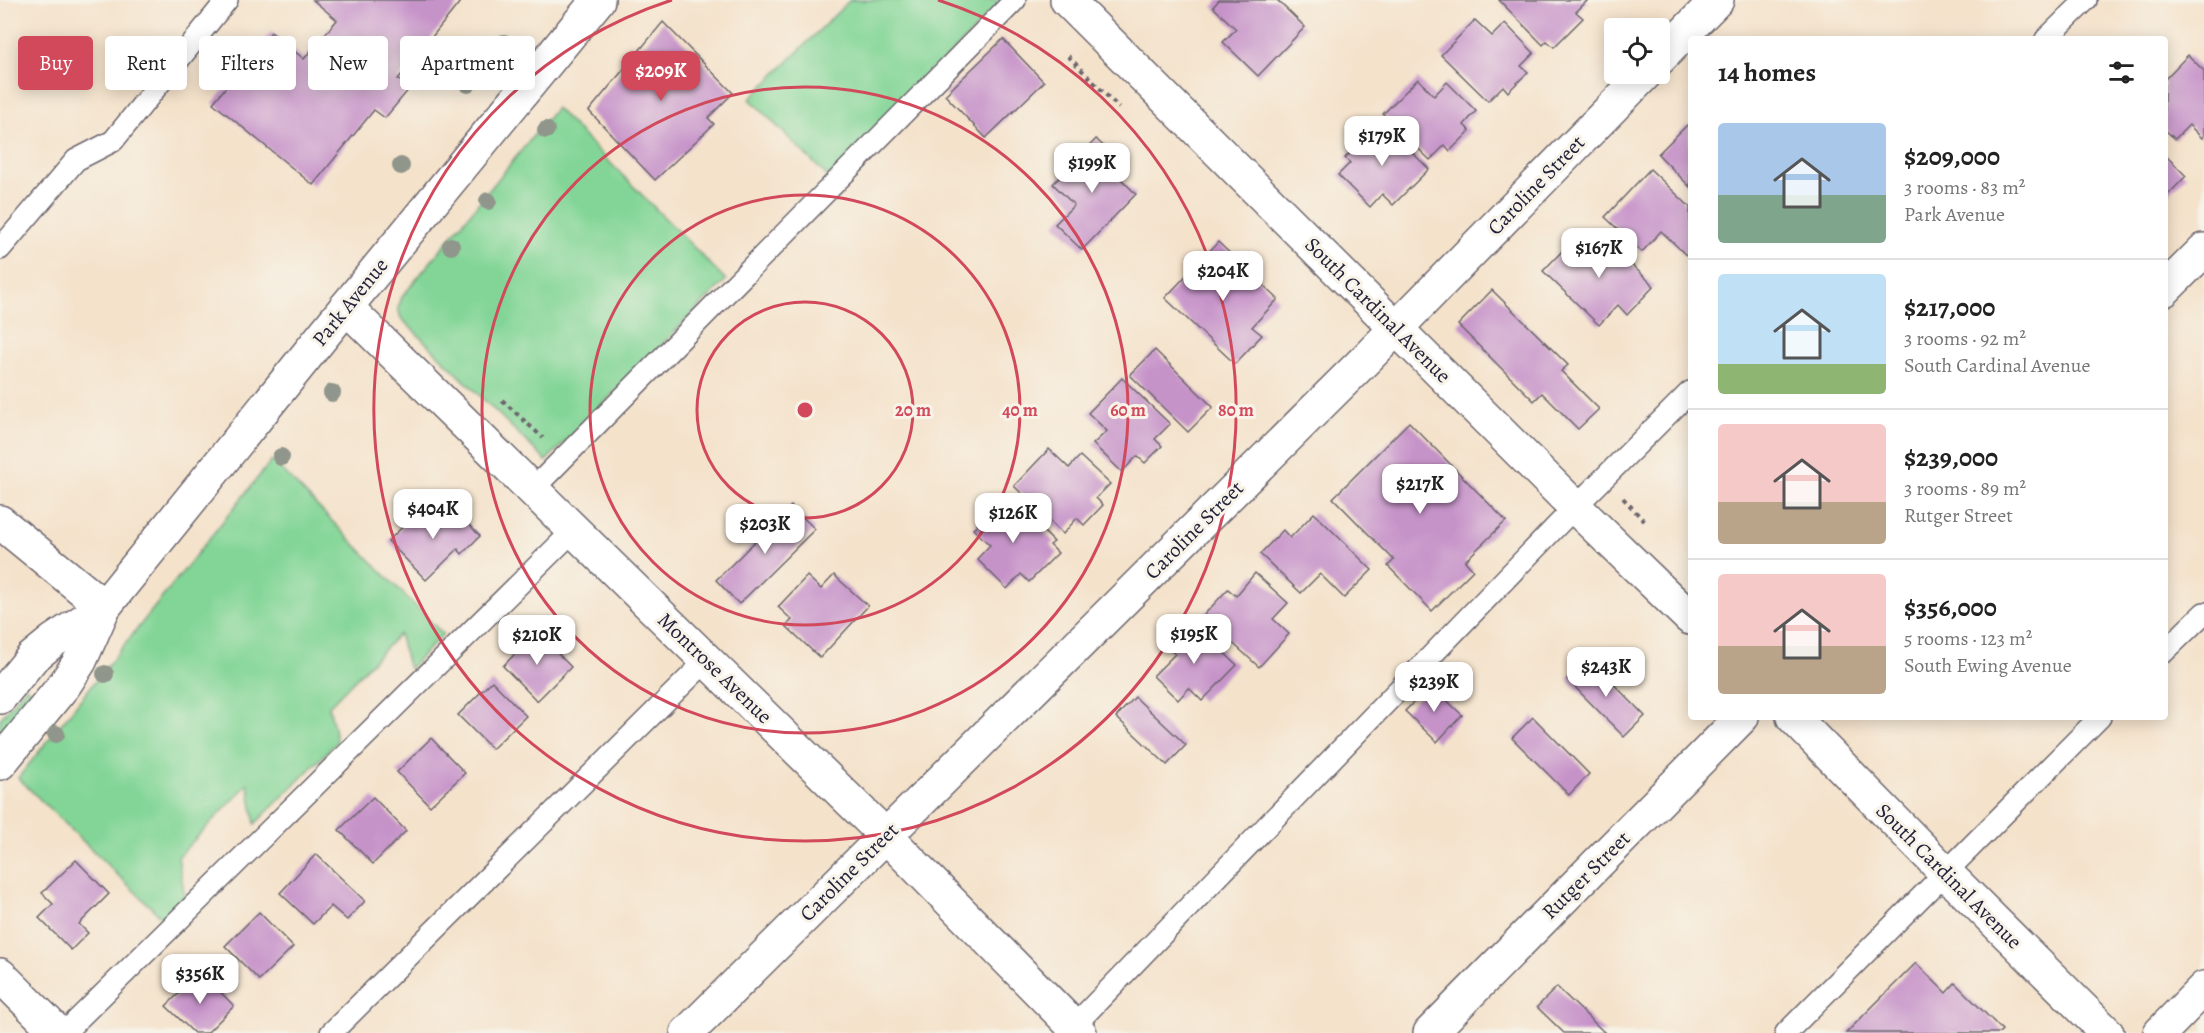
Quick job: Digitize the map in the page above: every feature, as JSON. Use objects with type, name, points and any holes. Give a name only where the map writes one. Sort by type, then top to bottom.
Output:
[{"type":"street","name":"Park Avenue","points":[[0,763],[65,684],[80,661],[104,607],[598,0]]},
{"type":"street","name":"South Cardinal Avenue","points":[[1067,0],[1575,507],[1688,616]]},
{"type":"street","points":[[1670,48],[1717,0]]},
{"type":"street","name":"Caroline Street","points":[[687,1033],[1397,328],[1635,84]]},
{"type":"street","points":[[2168,286],[2204,250]]},
{"type":"street","name":"Montrose Avenue","points":[[346,307],[885,835],[1074,1031]]},
{"type":"street","points":[[0,522],[104,607]]},
{"type":"street","name":"Park Avenue","points":[[0,697],[32,658],[104,607]]},
{"type":"street","name":"Rutger Street","points":[[1430,1033],[1739,720]]},
{"type":"street","name":"South Cardinal Avenue","points":[[1796,720],[2107,1033]]},
{"type":"street","points":[[0,975],[58,1033]]},
{"type":"street","points":[[2160,1033],[2204,988]]},
{"type":"lane","points":[[0,249],[76,160],[113,141],[227,0]]},
{"type":"lane","points":[[533,489],[1016,0]]},
{"type":"lane","points":[[2049,36],[2086,0]]},
{"type":"lane","points":[[1074,1031],[1575,507],[1688,395]]},
{"type":"lane","points":[[64,1033],[574,530]]},
{"type":"lane","points":[[2168,648],[2204,613]]},
{"type":"lane","points":[[332,1033],[707,660]]},
{"type":"lane","points":[[1786,1033],[2097,720]]},
{"type":"path","points":[[1068,56],[1119,108]]},
{"type":"path","points":[[502,400],[544,439]]},
{"type":"green space","points":[[850,0],[1004,0],[829,178],[750,99]]},
{"type":"green space","points":[[556,108],[726,280],[546,461],[401,318],[398,308],[402,297]]},
{"type":"green space","points":[[272,460],[443,634],[409,669],[399,634],[329,706],[337,742],[255,824],[248,784],[178,857],[185,897],[162,918],[18,778]]},
{"type":"green space","points":[[26,687],[35,696],[0,739],[0,719]]},
{"type":"building","points":[[313,0],[458,0],[460,2],[433,36],[400,36],[400,77],[398,79],[400,90],[408,90],[385,118],[374,110],[313,185],[213,103],[224,90],[296,90],[296,52],[304,59],[308,54],[308,90],[388,90],[388,36],[323,36],[337,20]]},
{"type":"building","points":[[1219,0],[1277,0],[1305,27],[1258,76],[1223,42],[1236,29],[1213,7]]},
{"type":"building","points":[[1499,0],[1588,0],[1576,12],[1583,18],[1554,47],[1547,41],[1543,45]]},
{"type":"building","points":[[1475,20],[1492,36],[1505,23],[1534,53],[1521,66],[1528,72],[1508,92],[1503,86],[1488,101],[1441,55]]},
{"type":"building","points":[[663,22],[733,93],[708,118],[714,124],[655,180],[589,111]]},
{"type":"building","points":[[1003,39],[1044,82],[986,138],[945,95]]},
{"type":"building","points":[[2188,55],[2204,71],[2204,135],[2202,138],[2189,125],[2175,139],[2168,133],[2168,76]]},
{"type":"building","points":[[1418,79],[1434,96],[1447,82],[1476,111],[1464,125],[1470,131],[1450,151],[1445,145],[1430,160],[1383,114]]},
{"type":"building","points":[[1381,122],[1429,169],[1393,205],[1382,194],[1370,207],[1338,175],[1350,163],[1345,158]]},
{"type":"building","points":[[1688,126],[1688,185],[1658,154]]},
{"type":"building","points":[[1096,139],[1119,161],[1111,169],[1136,194],[1082,250],[1055,224],[1074,205],[1053,184]]},
{"type":"building","points":[[2168,158],[2186,176],[2168,195]]},
{"type":"building","points":[[1650,169],[1688,205],[1688,252],[1686,255],[1661,231],[1642,252],[1605,217]]},
{"type":"building","points":[[1596,231],[1654,286],[1627,315],[1618,305],[1599,325],[1543,271],[1564,249],[1571,257]]},
{"type":"building","points":[[1218,242],[1278,299],[1252,327],[1262,335],[1235,364],[1165,298]]},
{"type":"building","points":[[1492,290],[1568,365],[1561,371],[1599,409],[1578,429],[1542,393],[1534,401],[1458,325]]},
{"type":"building","points":[[1155,350],[1213,407],[1188,432],[1130,375]]},
{"type":"building","points":[[1122,378],[1170,424],[1155,439],[1162,446],[1145,463],[1137,456],[1122,472],[1093,444],[1107,431],[1088,413]]},
{"type":"building","points":[[1409,422],[1506,521],[1465,561],[1473,570],[1432,611],[1388,566],[1394,560],[1333,498]]},
{"type":"building","points":[[1049,449],[1069,468],[1080,456],[1110,484],[1096,498],[1103,505],[1084,525],[1077,518],[1063,534],[1014,486]]},
{"type":"building","points":[[1007,495],[1054,542],[1050,545],[1058,553],[1029,582],[1021,574],[1007,589],[977,559],[990,545],[973,529]]},
{"type":"building","points":[[424,506],[437,519],[450,506],[480,536],[462,554],[458,549],[426,580],[388,541]]},
{"type":"building","points":[[791,506],[815,529],[739,604],[716,580]]},
{"type":"building","points":[[1314,513],[1372,570],[1344,598],[1320,574],[1301,593],[1260,554],[1283,530],[1290,538]]},
{"type":"building","points":[[1255,573],[1288,603],[1273,619],[1289,634],[1259,667],[1203,616],[1228,589],[1236,596]]},
{"type":"building","points":[[834,575],[868,606],[820,658],[786,626],[792,620],[778,607],[807,576],[821,589]]},
{"type":"building","points":[[1192,622],[1237,665],[1202,701],[1189,688],[1178,700],[1153,676],[1175,654],[1167,647]]},
{"type":"building","points":[[537,632],[571,667],[537,701],[503,666]]},
{"type":"building","points":[[1588,658],[1645,716],[1624,737],[1567,679]]},
{"type":"building","points":[[492,681],[526,716],[492,749],[458,715]]},
{"type":"building","points":[[1431,685],[1462,715],[1437,742],[1405,711]]},
{"type":"building","points":[[1135,697],[1186,745],[1167,765],[1116,717]]},
{"type":"building","points":[[1533,717],[1589,774],[1569,795],[1512,738]]},
{"type":"building","points":[[431,738],[465,773],[430,806],[397,772]]},
{"type":"building","points":[[373,797],[406,831],[373,864],[339,830]]},
{"type":"building","points":[[316,854],[365,901],[347,920],[331,906],[313,924],[280,893]]},
{"type":"building","points":[[76,860],[109,894],[79,924],[88,933],[71,950],[39,918],[53,904],[42,893]]},
{"type":"building","points":[[259,912],[293,947],[259,980],[225,946]]},
{"type":"building","points":[[1916,963],[1946,993],[1955,983],[2002,1030],[1999,1033],[1846,1033]]},
{"type":"building","points":[[201,972],[234,1006],[207,1033],[194,1033],[166,1006]]},
{"type":"building","points":[[1557,987],[1605,1033],[1564,1033],[1537,1007]]}]
